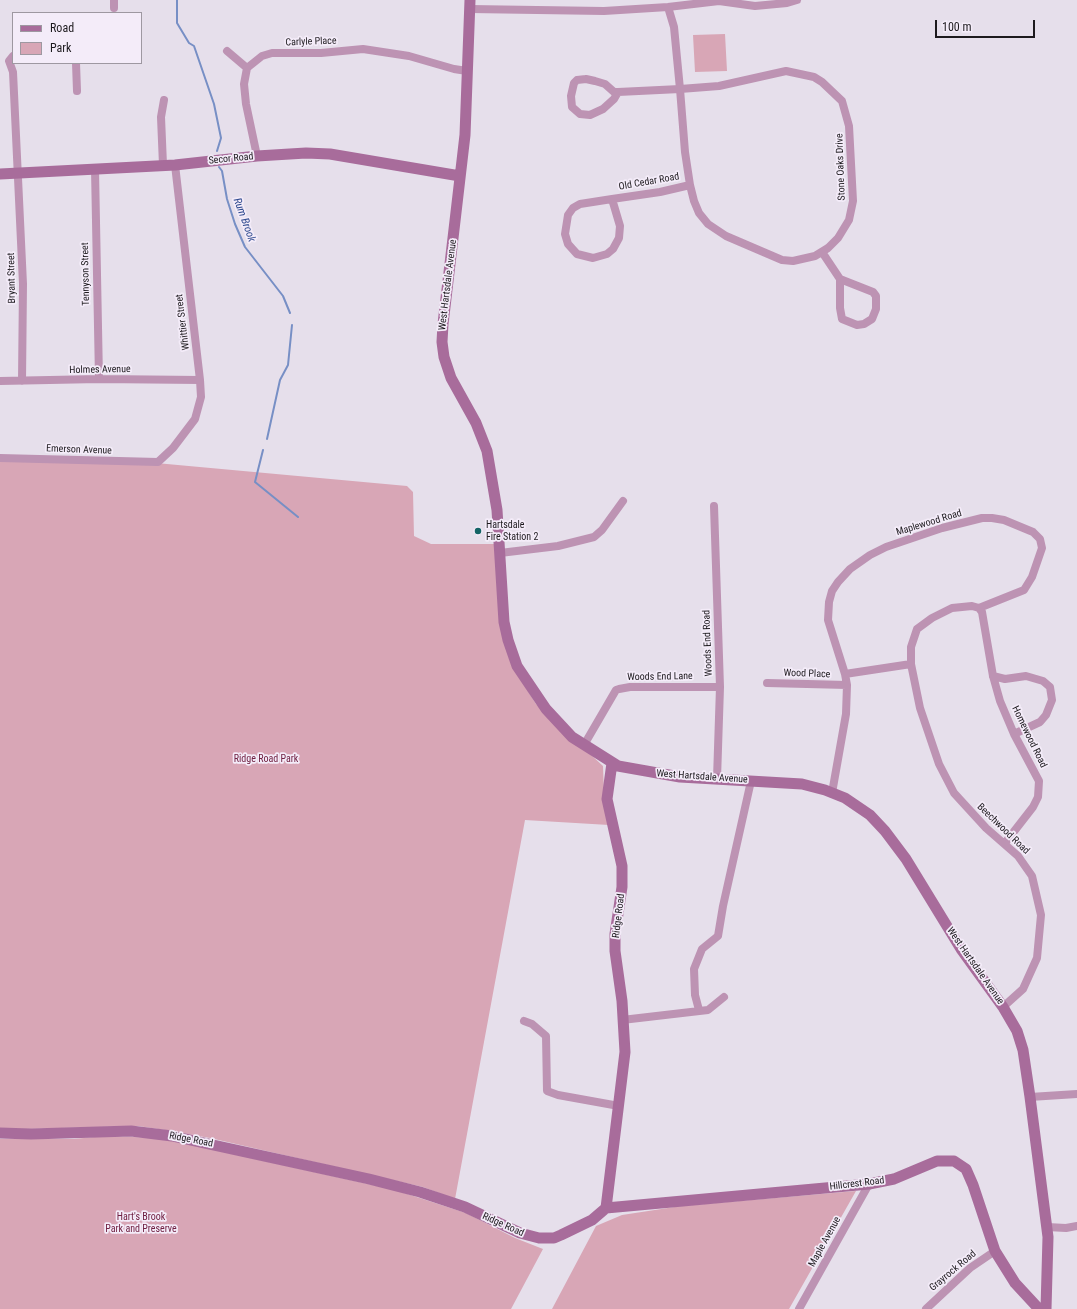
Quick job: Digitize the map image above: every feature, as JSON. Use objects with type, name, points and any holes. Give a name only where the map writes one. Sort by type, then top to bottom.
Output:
[{"type":"street","points":[[470,5],[604,11],[668,7],[719,0],[755,6],[787,3],[797,0]]},
{"type":"street","name":"West Hartsdale Avenue","points":[[470,5],[465,135],[454,236],[442,324],[444,357],[451,378],[476,423],[487,450],[493,478],[500,553],[504,622],[508,640],[517,666],[546,709],[572,737],[624,768],[680,777],[802,784],[845,798],[870,815],[885,831],[906,859],[960,949],[1004,1007],[1017,1030],[1023,1050],[1047,1227],[1048,1266],[1046,1309]]},
{"type":"street","name":"Stone Oaks Drive","points":[[668,7],[674,27],[680,89],[690,185],[694,202],[699,213],[708,224],[726,236],[782,260],[793,261],[815,256],[828,248],[842,232],[849,220],[853,201],[849,126],[842,101],[822,82],[814,77],[786,71],[719,86],[680,89]]},
{"type":"street","name":"Carlyle Place","points":[[248,68],[262,56],[272,53],[321,53],[363,49],[409,56],[454,70],[467,71]]},
{"type":"street","points":[[227,51],[248,68],[244,84],[245,97],[257,156]]},
{"type":"street","name":"Bryant Street","points":[[12,57],[9,61],[13,72],[23,284],[22,382]]},
{"type":"street","points":[[76,64],[77,91]]},
{"type":"street","points":[[618,92],[614,99],[603,109],[590,115],[580,114],[572,107],[571,90],[574,83],[577,80],[586,78],[605,84],[614,92],[680,89]]},
{"type":"street","points":[[163,165],[161,117],[164,100]]},
{"type":"street","name":"Secor Road","points":[[0,174],[175,165],[257,156],[306,153],[330,154],[460,176]]},
{"type":"street","name":"Whittier Street","points":[[158,462],[173,448],[195,419],[201,397],[175,165]]},
{"type":"street","name":"Tennyson Street","points":[[95,169],[99,379]]},
{"type":"street","name":"Old Cedar Road","points":[[612,199],[620,226],[619,238],[613,249],[608,254],[593,258],[577,254],[568,244],[565,234],[568,215],[573,208],[580,204],[612,199],[660,192],[690,185]]},
{"type":"street","points":[[822,252],[840,279],[840,308],[842,319],[857,325],[864,324],[872,319],[876,309],[876,296],[873,292],[840,279]]},
{"type":"street","name":"Holmes Avenue","points":[[0,381],[22,382],[99,379],[200,380]]},
{"type":"street","name":"Emerson Avenue","points":[[0,458],[158,462]]},
{"type":"street","points":[[500,553],[558,546],[594,536],[602,530],[623,500]]},
{"type":"street","name":"Woods End Road","points":[[714,506],[720,687],[717,779]]},
{"type":"street","name":"Maplewood Road","points":[[832,793],[846,714],[847,685],[846,674],[830,630],[829,602],[832,591],[838,582],[850,569],[870,555],[886,547],[942,528],[982,518],[1004,520],[1033,532],[1040,539],[1042,548],[1032,577],[1024,590],[979,608],[972,606],[952,608],[922,624],[913,636],[911,664]]},
{"type":"street","name":"Homewood Road","points":[[979,608],[982,612],[993,676],[1000,702],[1025,757],[1035,771],[1039,782],[1038,796],[1033,807],[1005,843]]},
{"type":"street","points":[[846,674],[911,664]]},
{"type":"street","name":"Beechwood Road","points":[[911,664],[920,708],[939,764],[954,793],[986,828],[1005,843],[1028,867],[1032,876],[1041,916],[1037,958],[1023,989],[1004,1007]]},
{"type":"street","points":[[993,676],[1005,679],[1026,676],[1043,681],[1050,687],[1052,700],[1046,715],[1040,722],[1014,734]]},
{"type":"street","name":"Wood Place","points":[[767,683],[847,685]]},
{"type":"street","name":"Woods End Lane","points":[[584,745],[616,690],[630,687],[720,687]]},
{"type":"street","name":"Ridge Road","points":[[0,1133],[31,1134],[131,1131],[178,1137],[369,1178],[420,1192],[465,1208],[520,1233],[539,1238],[554,1238],[571,1231],[598,1216],[606,1208],[625,1052],[615,951],[615,934],[622,887],[622,866],[607,799],[612,762]]},
{"type":"street","points":[[699,1010],[695,996],[694,969],[702,949],[718,936],[723,906],[751,781]]},
{"type":"street","points":[[622,1020],[708,1010],[724,997]]},
{"type":"street","points":[[524,1021],[532,1024],[546,1036],[547,1090],[558,1095],[619,1106]]},
{"type":"street","points":[[1030,1097],[1077,1094]]},
{"type":"street","name":"Hillcrest Road","points":[[606,1208],[869,1184],[894,1180],[937,1161],[954,1161],[966,1169],[973,1185],[995,1251],[1015,1283],[1039,1309]]},
{"type":"street","name":"Maple Avenue","points":[[799,1309],[869,1184]]},
{"type":"street","points":[[1047,1227],[1066,1228],[1077,1226]]},
{"type":"street","name":"Grayrock Road","points":[[926,1309],[970,1268],[995,1251]]},
{"type":"green space","points":[[725,34],[727,71],[695,72],[693,35]]},
{"type":"green space","name":"Ridge Road Park","points":[[0,459],[145,462],[407,486],[413,492],[414,536],[431,544],[497,544],[516,668],[536,704],[603,766],[604,793],[609,825],[525,820],[455,1199],[423,1187],[210,1138],[165,1130],[138,1126],[24,1129],[0,1128]]},
{"type":"green space","name":"Hart's Brook Park and Preserve","points":[[104,1136],[161,1138],[395,1190],[466,1213],[515,1238],[543,1249],[511,1309],[0,1309],[0,1139],[74,1139]]},
{"type":"green space","points":[[856,1191],[789,1309],[552,1309],[596,1226],[622,1215],[681,1206]]},
{"type":"waterway","name":"Rum Brook","points":[[177,0],[177,23],[189,43],[194,46],[214,104],[221,138],[217,151]]},
{"type":"waterway","name":"Rum Brook","points":[[219,167],[222,171],[227,199],[235,224],[245,247],[283,296],[290,313]]},
{"type":"waterway","name":"Rum Brook","points":[[267,439],[280,380],[288,365],[292,325]]},
{"type":"waterway","name":"Rum Brook","points":[[263,450],[255,482],[298,517]]},
{"type":"place","name":"Hartsdale Fire Station 2","points":[[478,531]]}]
